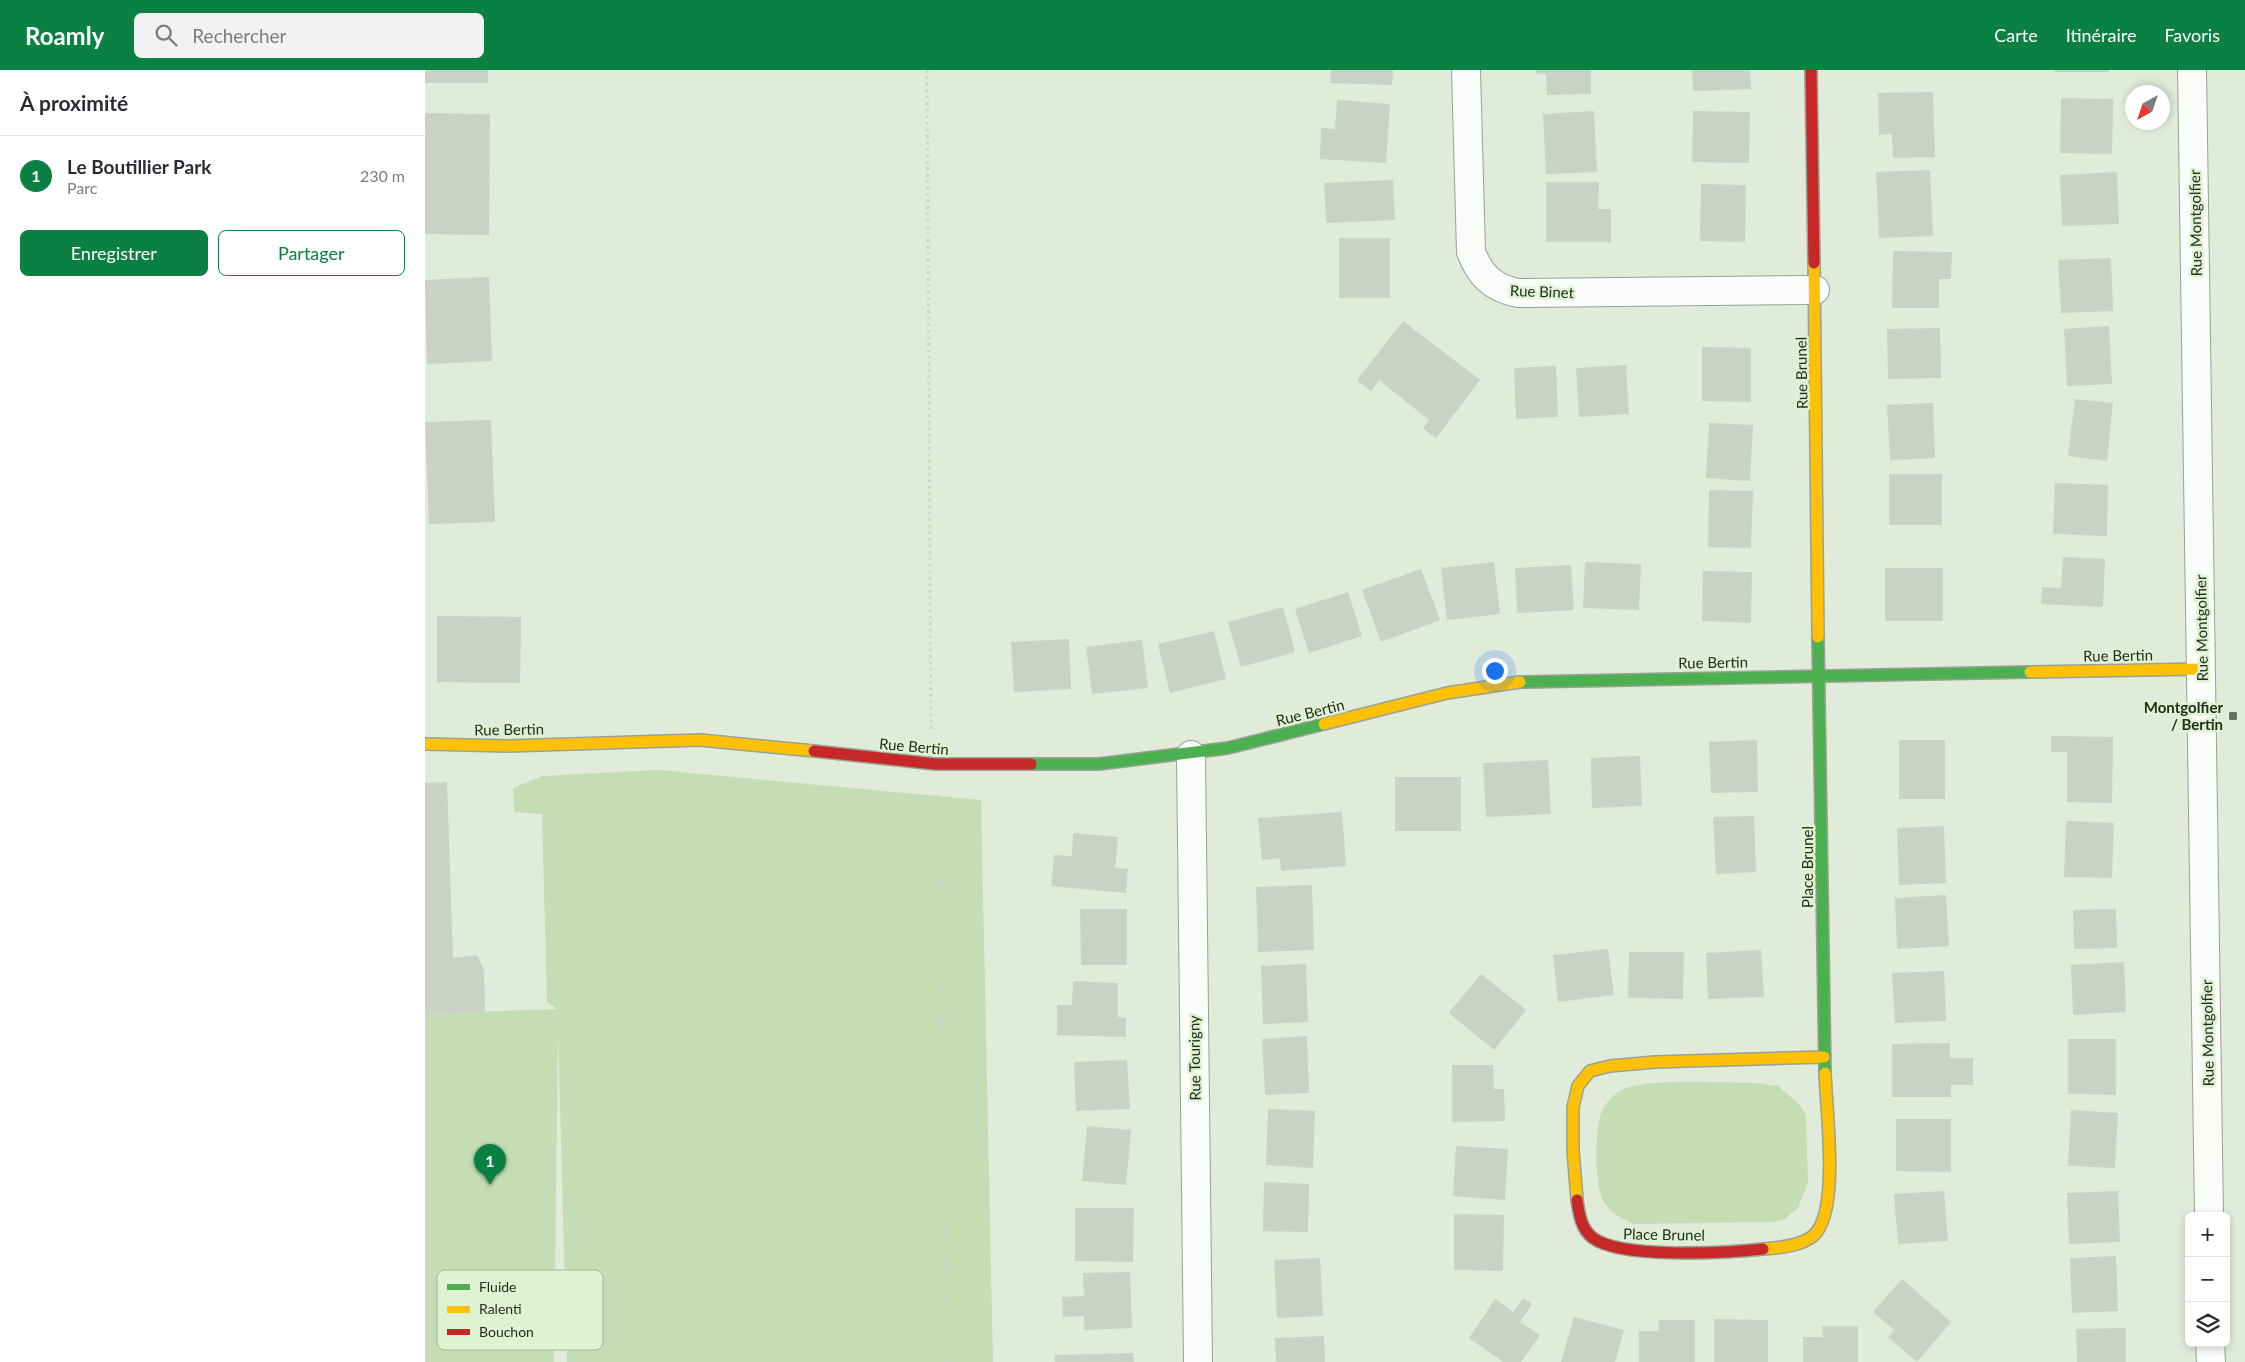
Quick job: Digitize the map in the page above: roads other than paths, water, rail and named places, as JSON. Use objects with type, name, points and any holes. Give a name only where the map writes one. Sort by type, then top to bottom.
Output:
[{"type":"street","name":"Rue Binet","points":[[1466,70],[1471,252],[1476,266],[1491,283],[1503,290],[1518,292],[1815,290]]},
{"type":"street","name":"Rue Brunel","points":[[1811,70],[1820,676]]},
{"type":"street","name":"Rue Montgolfier","points":[[2192,70],[2209,1212]]},
{"type":"street","name":"Rue Bertin","points":[[425,744],[519,746],[639,739],[694,740],[726,741],[935,764],[1099,764],[1191,755],[1228,748],[1481,686],[1532,680],[2202,669]]},
{"type":"street","name":"Place Brunel","points":[[1820,676],[1823,1058],[1830,1195],[1827,1213],[1821,1225],[1810,1238],[1771,1250],[1625,1250],[1605,1245],[1588,1235],[1580,1219],[1577,1203],[1572,1127],[1577,1087],[1590,1072],[1610,1066],[1658,1062],[1823,1058]]},
{"type":"street","name":"Rue Tourigny","points":[[1191,755],[1198,1362]]},
{"type":"street","points":[[2210,1347],[2211,1362]]},
{"type":"place","name":"Montgolfier / Bertin","points":[[2233,716]]},
{"type":"place","name":"Le Boutillier Park","points":[[490,1185]]}]
